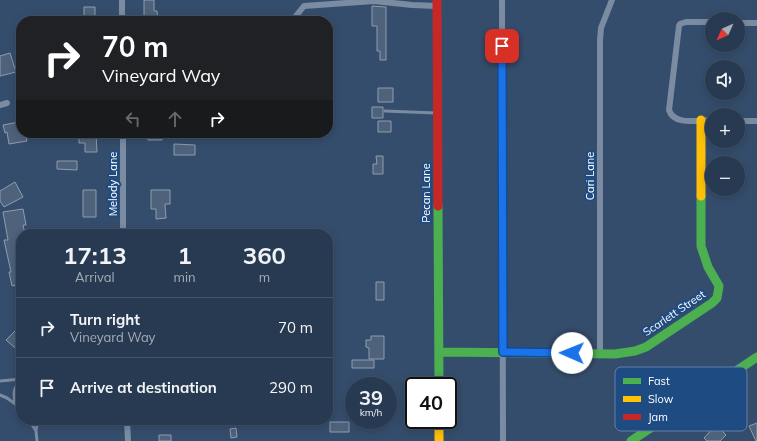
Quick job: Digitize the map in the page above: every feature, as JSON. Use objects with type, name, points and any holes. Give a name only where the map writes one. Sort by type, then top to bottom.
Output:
[{"type":"street","points":[[122,0],[122,16]]},
{"type":"street","points":[[502,0],[503,441]]},
{"type":"street","name":"Cari Lane","points":[[600,353],[600,40],[601,28],[612,0]]},
{"type":"street","points":[[296,16],[304,6],[374,1],[412,5],[438,3]]},
{"type":"street","name":"Pecan Lane","points":[[438,3],[439,377]]},
{"type":"street","points":[[705,22],[686,22],[680,24],[678,29],[669,110],[673,117],[680,120],[705,120]]},
{"type":"street","points":[[745,23],[757,23]]},
{"type":"street","points":[[0,105],[7,103]]},
{"type":"street","name":"Scarlett Street","points":[[439,352],[627,352],[646,347],[712,303],[717,298],[719,286],[708,267],[701,246],[701,120]]},
{"type":"street","points":[[745,121],[757,121]]},
{"type":"street","name":"Melody Lane","points":[[123,138],[123,229]]},
{"type":"street","points":[[742,367],[757,357]]},
{"type":"street","points":[[127,425],[128,441]]},
{"type":"street","points":[[439,429],[439,441]]},
{"type":"street","points":[[631,441],[646,431]]},
{"type":"lane","points":[[385,111],[438,113]]},
{"type":"lane","points":[[0,381],[16,379]]},
{"type":"lane","points":[[15,404],[14,390],[16,386]]},
{"type":"lane","points":[[0,395],[15,404]]},
{"type":"lane","points":[[32,425],[36,431]]},
{"type":"lane","points":[[37,425],[37,441]]},
{"type":"building","points":[[144,0],[154,0],[154,11],[157,11],[158,16],[144,16]]},
{"type":"building","points":[[372,6],[386,7],[386,60],[380,60],[380,51],[377,51],[377,26],[372,26]]},
{"type":"building","points":[[84,7],[95,7],[95,16],[84,16]]},
{"type":"building","points":[[10,53],[16,72],[0,76],[0,56]]},
{"type":"building","points":[[378,88],[393,88],[393,102],[378,102]]},
{"type":"building","points":[[372,107],[383,107],[383,118],[372,118]]},
{"type":"building","points":[[378,121],[391,121],[391,132],[378,132]]},
{"type":"building","points":[[16,123],[16,138],[26,138],[27,141],[9,144],[7,132],[5,133],[3,125]]},
{"type":"building","points":[[79,138],[96,138],[97,152],[85,152],[85,143],[79,143]]},
{"type":"building","points":[[148,138],[162,138],[162,140],[148,140]]},
{"type":"building","points":[[174,144],[195,145],[195,155],[174,155]]},
{"type":"building","points":[[376,156],[383,156],[383,174],[373,174],[373,164],[377,164]]},
{"type":"building","points":[[57,161],[77,161],[77,170],[57,169]]},
{"type":"building","points":[[15,182],[23,197],[4,207],[0,201],[0,191]]},
{"type":"building","points":[[83,190],[96,190],[96,217],[83,217]]},
{"type":"building","points":[[151,190],[170,190],[170,204],[165,204],[166,218],[156,219],[156,209],[151,209]]},
{"type":"building","points":[[23,209],[26,225],[23,225],[24,229],[16,229],[16,290],[15,285],[12,286],[9,272],[11,272],[4,240],[8,240],[3,212]]},
{"type":"building","points":[[376,282],[384,282],[384,300],[376,300]]},
{"type":"building","points":[[16,330],[16,349],[6,340]]},
{"type":"building","points":[[371,336],[384,336],[384,359],[369,359],[369,348],[366,347],[366,340],[371,340]]},
{"type":"building","points":[[352,360],[374,360],[374,368],[352,368]]},
{"type":"building","points":[[333,422],[345,422],[345,429],[349,429],[349,432],[330,432],[330,425],[333,425]]},
{"type":"building","points":[[757,423],[757,441],[756,441],[749,426]]},
{"type":"building","points":[[236,428],[237,437],[231,438],[230,429]]},
{"type":"building","points":[[710,431],[722,431],[726,435],[720,441],[707,441],[704,438]]},
{"type":"building","points":[[159,435],[171,435],[171,441],[159,441]]},
{"type":"traffic: fast","points":[[439,352],[615,354],[635,351],[646,347],[712,303],[717,298],[719,286],[708,267],[701,246],[701,196]]},
{"type":"traffic: fast","points":[[438,206],[439,377]]},
{"type":"traffic: fast","points":[[742,367],[757,357]]},
{"type":"traffic: fast","points":[[631,441],[646,431]]},
{"type":"traffic: slow","points":[[701,120],[701,196]]},
{"type":"traffic: slow","points":[[439,429],[439,441]]},
{"type":"traffic: jam","points":[[437,0],[438,206]]},
{"type":"route","points":[[502,46],[503,352],[572,353]]}]
